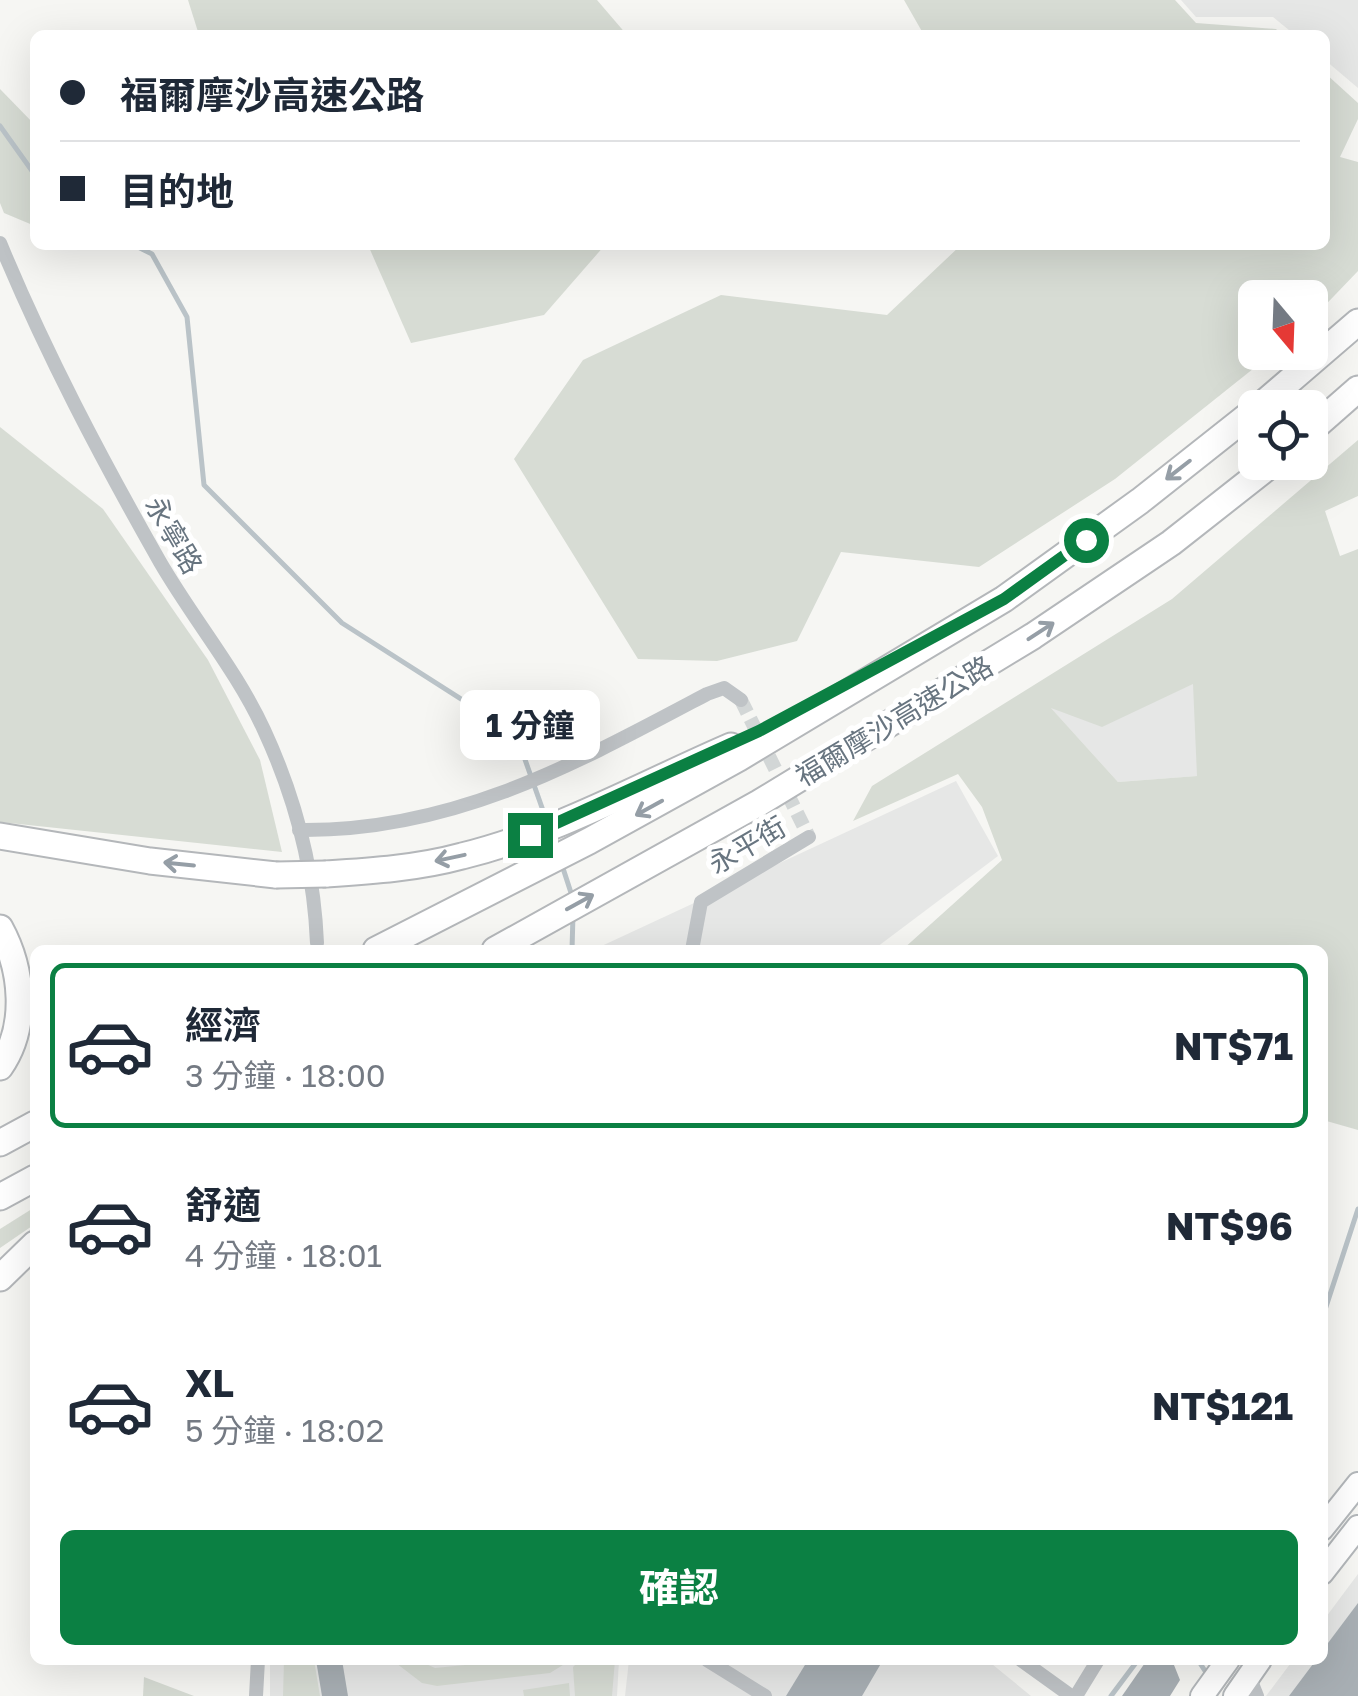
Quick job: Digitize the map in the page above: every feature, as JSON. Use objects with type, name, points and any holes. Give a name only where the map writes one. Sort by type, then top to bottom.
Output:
[{"type":"highway","name":"福爾摩沙高速公路","points":[[1279,390],[1358,322]]},
{"type":"highway","points":[[1328,415],[1358,389]]},
{"type":"highway","name":"福爾摩沙高速公路","points":[[386,945],[739,758],[1004,599],[1238,424]]},
{"type":"highway","name":"福爾摩沙高速公路","points":[[504,945],[759,803],[1034,636],[1171,542],[1251,480]]},
{"type":"highway","points":[[0,836],[150,861],[276,875],[393,870],[463,856],[548,827],[733,745],[1004,599]]},
{"type":"highway","points":[[0,928],[12,951],[18,986],[18,1026],[0,1068]]},
{"type":"highway","points":[[0,1143],[30,1127]]},
{"type":"highway","points":[[0,1197],[30,1181]]},
{"type":"highway","points":[[0,1266],[30,1246]]},
{"type":"highway","points":[[0,1278],[30,1248]]},
{"type":"main road","points":[[1328,1522],[1358,1484]]},
{"type":"main road","points":[[1328,1565],[1358,1527]]},
{"type":"main road","points":[[1235,1696],[1256,1677]]},
{"type":"street","name":"永寧路","points":[[0,243],[60,380],[111,476],[263,728],[307,850],[317,943]]},
{"type":"street","points":[[299,830],[347,831],[462,808],[524,787],[707,694],[724,688],[741,700]]},
{"type":"street","name":"永平街","points":[[693,945],[702,902],[810,837]]},
{"type":"street","points":[[256,1696],[258,1665]]},
{"type":"street","points":[[715,1665],[766,1696]]},
{"type":"street","points":[[1029,1665],[1073,1696],[1095,1665]]},
{"type":"shaded area","points":[[188,0],[597,0],[623,30],[197,30]]},
{"type":"shaded area","points":[[904,0],[1175,0],[1196,23],[1277,30],[921,30]]},
{"type":"shaded area","points":[[1181,0],[1358,0],[1358,88],[1330,64],[1330,30],[1289,30],[1273,17],[1196,17]]},
{"type":"shaded area","points":[[1330,78],[1358,103],[1358,119],[1340,157],[1358,162],[1358,271],[1328,302],[1328,280],[1238,280],[1238,370],[1252,370],[1115,479],[979,567],[841,552],[797,641],[717,661],[638,659],[514,459],[583,360],[721,295],[887,315],[956,250],[1330,250]]},
{"type":"shaded area","points":[[0,89],[30,120],[30,224],[4,213],[0,203]]},
{"type":"shaded area","points":[[370,250],[601,250],[544,315],[411,343]]},
{"type":"shaded area","points":[[0,427],[103,509],[208,660],[260,760],[282,852],[0,822]]},
{"type":"shaded area","points":[[1358,440],[1358,496],[1325,511],[1340,556],[1358,549],[1358,1130],[1328,1121],[1328,945],[908,945],[1002,860],[982,807],[958,774],[853,821],[872,786],[1172,599],[1311,480],[1328,480],[1328,466]],"holes":[[[1193,684],[1197,776],[1118,782],[1051,708],[1102,727]]]},
{"type":"shaded area","points":[[1194,683],[1198,776],[1118,782],[1049,706],[1102,726]]},
{"type":"shaded area","points":[[956,781],[998,856],[880,945],[604,945]]},
{"type":"shaded area","points":[[30,1210],[30,1227],[0,1248],[0,1229]]},
{"type":"shaded area","points":[[1358,1574],[1358,1696],[1266,1696],[1289,1665],[1328,1665],[1328,1614]]},
{"type":"shaded area","points":[[270,1665],[619,1665],[617,1696],[270,1696]]},
{"type":"shaded area","points":[[284,1665],[315,1665],[320,1696],[283,1696]]},
{"type":"shaded area","points":[[399,1665],[563,1665],[550,1673],[437,1686],[422,1683]]},
{"type":"shaded area","points":[[615,1665],[612,1696],[575,1696],[573,1667]]},
{"type":"shaded area","points":[[628,1665],[993,1665],[1031,1696],[625,1696]]},
{"type":"shaded area","points":[[144,1677],[194,1696],[143,1696]]},
{"type":"shaded area","points":[[569,1683],[570,1696],[524,1696],[523,1690]]},
{"type":"building","points":[[1358,1603],[1358,1696],[1289,1696],[1312,1665],[1328,1665],[1328,1643]]},
{"type":"building","points":[[317,1665],[343,1665],[348,1696],[322,1696]]},
{"type":"building","points":[[805,1665],[880,1665],[862,1696],[786,1696]]},
{"type":"building","points":[[1144,1665],[1174,1665],[1180,1680],[1170,1696],[1122,1696]]},
{"type":"waterway","points":[[0,126],[30,168]]},
{"type":"waterway","points":[[144,250],[152,254],[187,317],[204,485],[342,623],[516,734],[546,819]]},
{"type":"waterway","points":[[561,862],[573,899]]},
{"type":"waterway","points":[[572,945],[573,915]]},
{"type":"waterway","points":[[1328,1301],[1358,1209]]},
{"type":"waterway","points":[[1111,1696],[1134,1665]]},
{"type":"waterway","points":[[1201,1665],[1207,1674]]},
{"type":"tunnel","points":[[741,700],[809,837]]},
{"type":"route","points":[[530,835],[733,745],[1004,599],[1086,540]]}]
